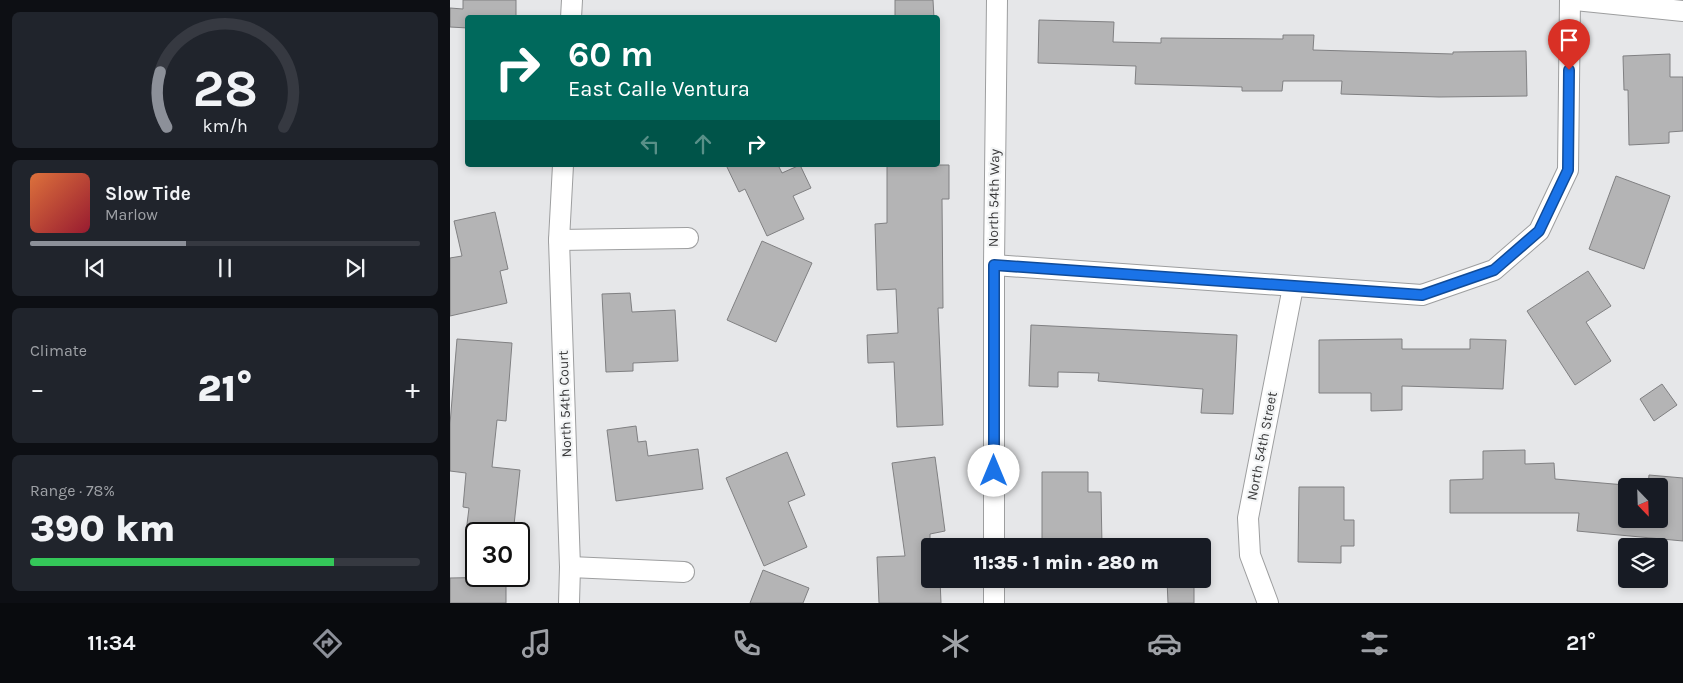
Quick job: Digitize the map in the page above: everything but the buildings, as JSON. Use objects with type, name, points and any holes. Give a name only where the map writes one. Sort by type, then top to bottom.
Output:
[{"type":"street","points":[[571,15],[572,0]]},
{"type":"street","name":"North 54th Way","points":[[994,538],[994,265],[997,0]]},
{"type":"street","points":[[994,265],[1422,295],[1494,270],[1539,231],[1568,170],[1570,0]]},
{"type":"street","points":[[1576,0],[1683,10]]},
{"type":"street","name":"North 54th Court","points":[[563,167],[559,240],[570,567],[569,603]]},
{"type":"street","points":[[559,240],[688,238]]},
{"type":"street","name":"North 54th Street","points":[[1268,603],[1250,554],[1248,518],[1293,287]]},
{"type":"street","points":[[570,567],[684,572]]},
{"type":"street","points":[[994,588],[994,603]]},
{"type":"route","points":[[994,471],[994,265],[1422,295],[1458,283],[1494,270],[1539,231],[1568,170],[1569,70]]}]
